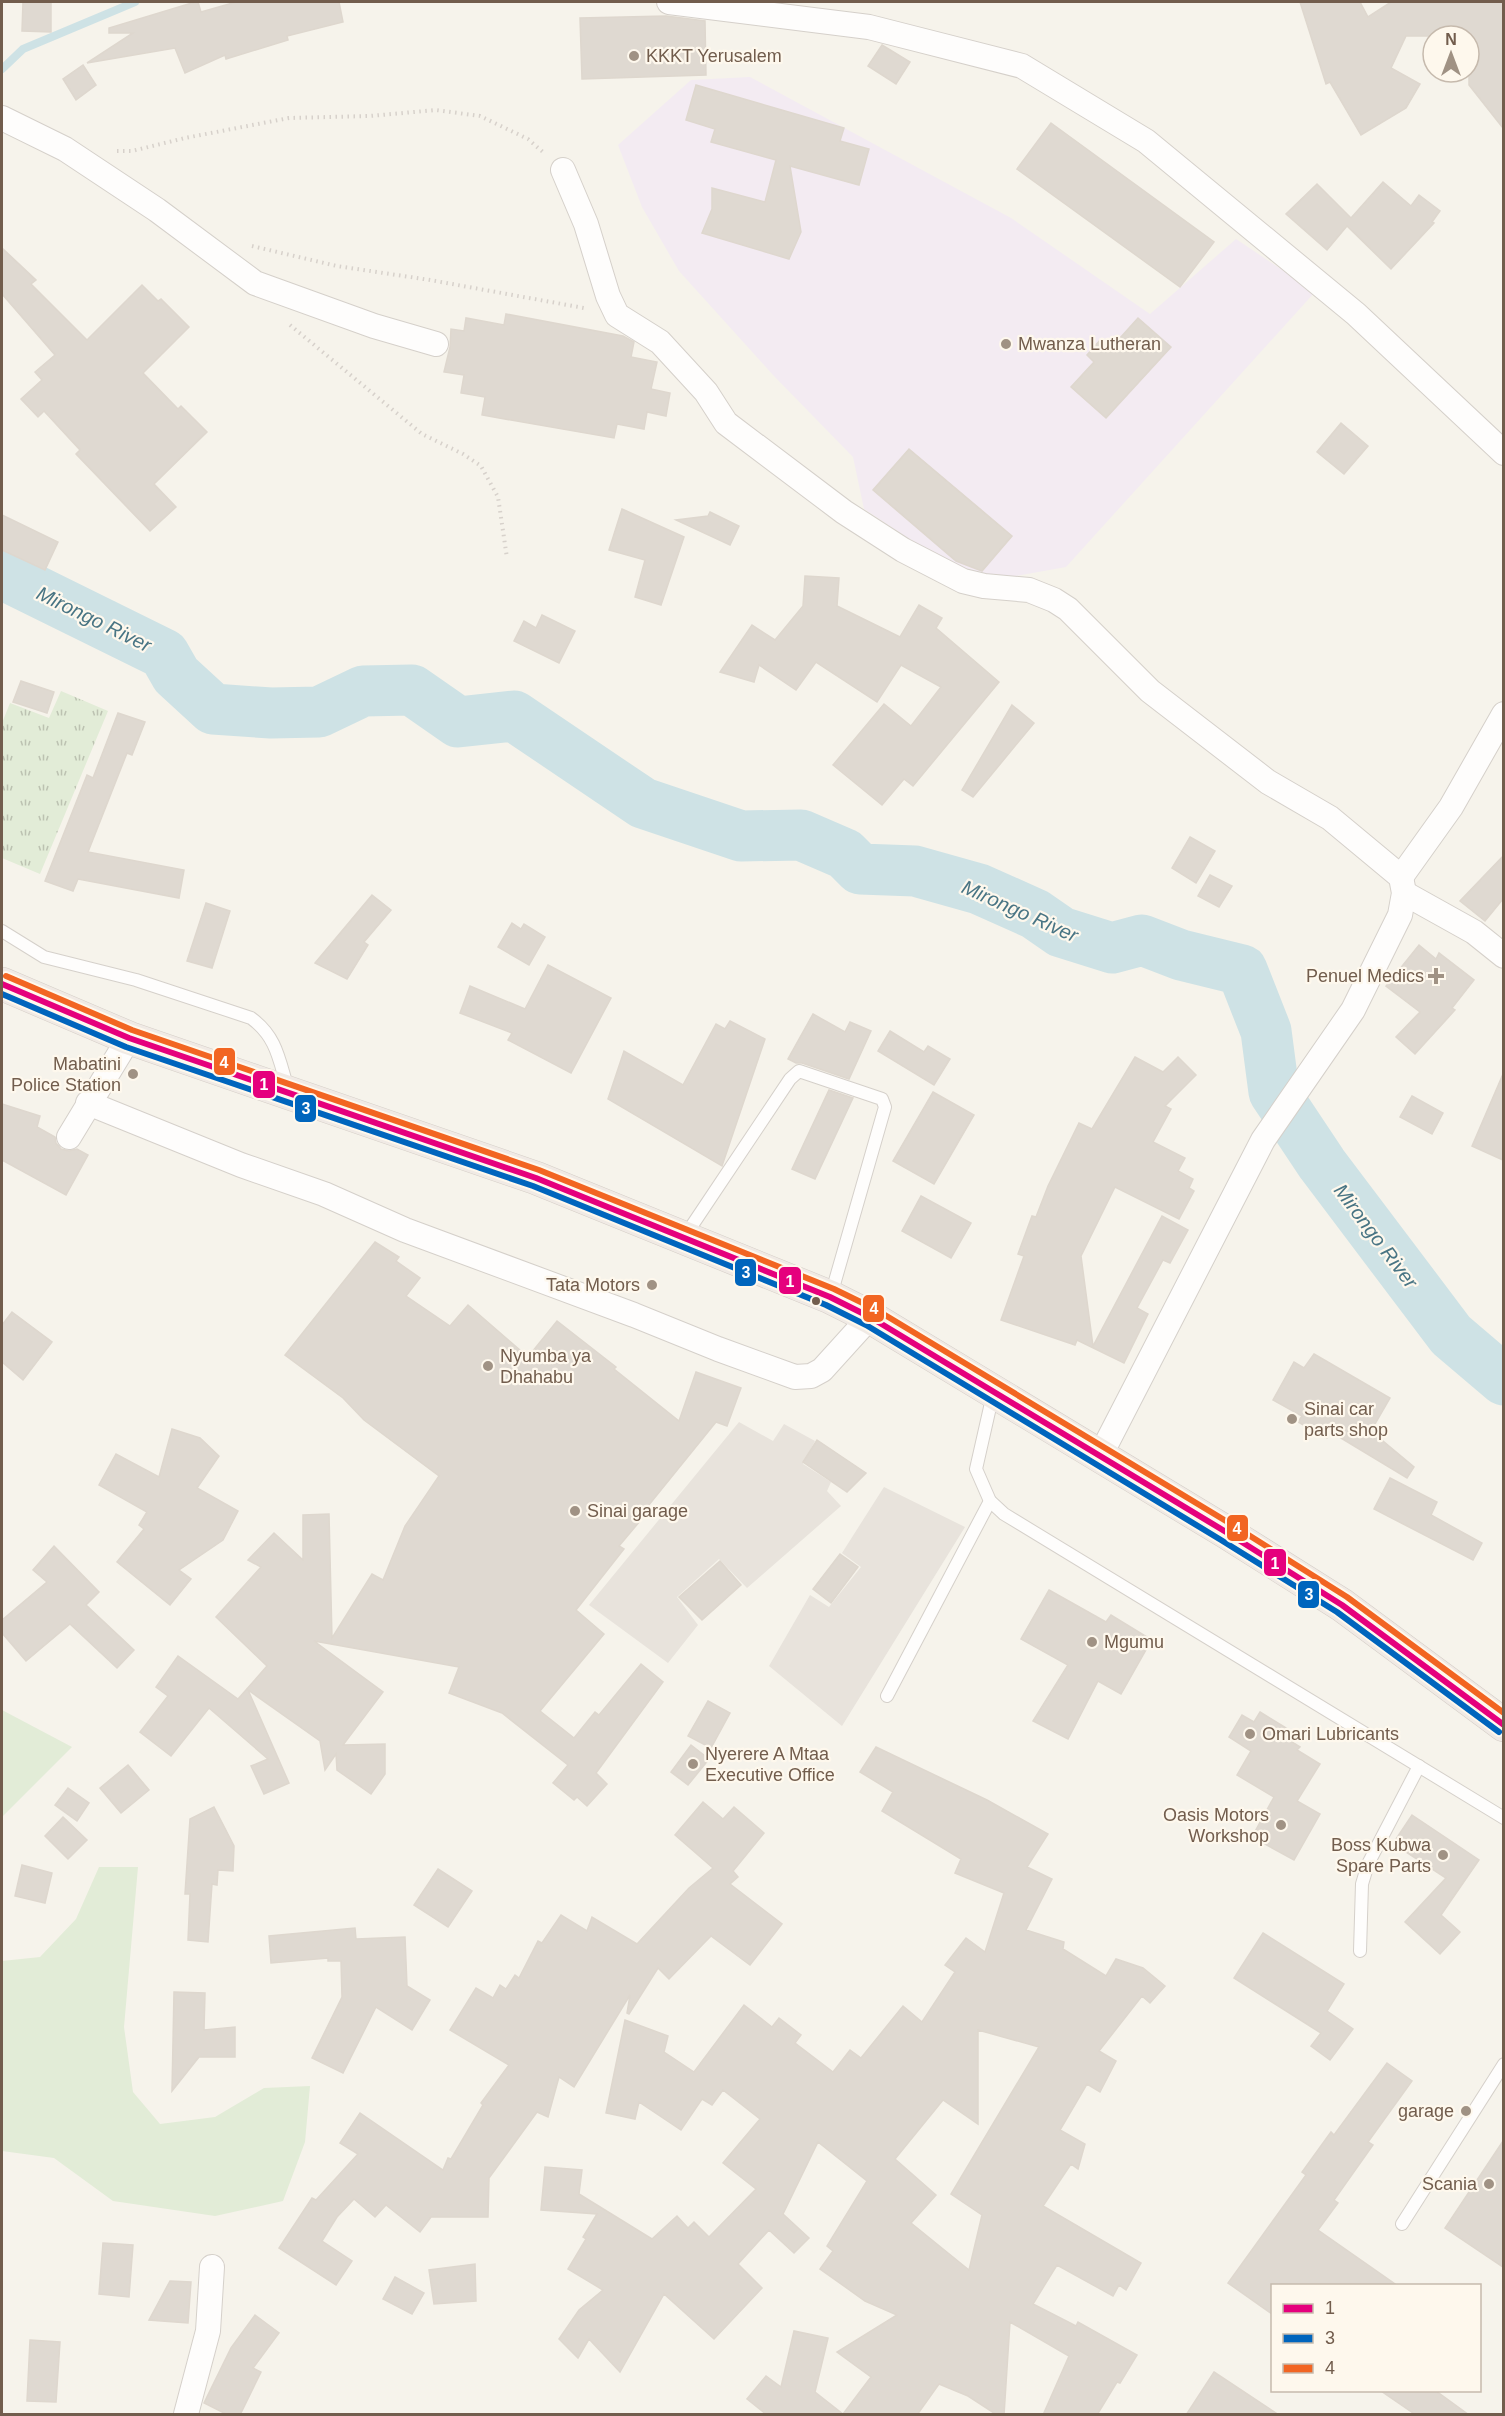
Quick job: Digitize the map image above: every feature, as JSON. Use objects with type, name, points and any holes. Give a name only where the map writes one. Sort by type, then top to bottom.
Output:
[{"type":"highway","points":[[2,984],[129,1038],[536,1178],[830,1297],[870,1317],[993,1394],[1226,1532],[1342,1605],[1503,1725]]},
{"type":"street","points":[[669,2],[869,27],[1022,66],[1146,141],[1356,314],[1503,453]]},
{"type":"street","points":[[6,121],[65,149],[156,210],[255,283],[374,326],[436,344]]},
{"type":"street","points":[[563,170],[586,224],[608,296],[617,315],[660,342],[706,392],[726,423],[844,512],[903,550],[963,581],[984,586],[1029,590],[1054,600],[1068,609],[1150,691],[1268,782],[1330,818],[1402,885],[1474,932],[1503,956]]},
{"type":"street","points":[[1100,1456],[1263,1140],[1353,1010],[1400,915],[1402,885],[1451,807],[1503,714]]},
{"type":"street","points":[[69,1137],[129,1038]]},
{"type":"street","points":[[88,1103],[241,1165],[324,1194],[416,1234],[795,1377],[811,1376],[822,1371],[870,1317]]},
{"type":"street","points":[[186,2415],[208,2331],[212,2266]]},
{"type":"lane","points":[[2,931],[44,957],[136,980],[251,1018],[264,1027],[274,1042],[289,1093]]},
{"type":"lane","points":[[685,1237],[790,1079],[799,1071],[882,1099],[885,1107],[830,1297]]},
{"type":"lane","points":[[993,1394],[976,1469],[990,1501],[1004,1514],[1503,1818]]},
{"type":"lane","points":[[887,1696],[990,1501]]},
{"type":"lane","points":[[1360,1951],[1362,1884],[1368,1864],[1419,1766]]},
{"type":"lane","points":[[1402,2224],[1503,2064]]},
{"type":"path","points":[[65,149],[132,151],[185,138],[289,118],[370,116],[436,110],[480,116],[528,139],[563,170]]},
{"type":"path","points":[[249,246],[337,266],[524,296],[617,315]]},
{"type":"path","points":[[284,319],[422,434],[463,454],[480,466],[498,497],[507,558]]},
{"type":"shaded area","name":"Mwanza Lutheran","points":[[750,77],[1011,218],[1150,314],[1236,239],[1315,292],[1066,567],[976,583],[864,509],[853,457],[773,375],[679,271],[642,207],[618,145],[691,80]]},
{"type":"shaded area","points":[[739,1422],[773,1441],[784,1424],[815,1441],[803,1464],[831,1482],[827,1491],[841,1506],[747,1588],[719,1559],[677,1597],[698,1625],[668,1663],[589,1605]]},
{"type":"shaded area","points":[[884,1487],[965,1527],[842,1726],[769,1666],[810,1595],[829,1607],[861,1567],[842,1553]]},
{"type":"green space","points":[[61,691],[108,711],[40,874],[2,858],[2,723],[10,703],[49,718]]},
{"type":"green space","points":[[2,1710],[72,1747],[2,1817]]},
{"type":"green space","points":[[99,1867],[138,1867],[124,2027],[133,2092],[160,2124],[215,2117],[264,2088],[310,2086],[305,2142],[283,2201],[215,2216],[113,2201],[54,2158],[2,2151],[2,1961],[40,1957],[76,1919]]},
{"type":"building","points":[[23,2],[51,2],[51,32],[22,31]]},
{"type":"building","points":[[198,2],[201,12],[236,2],[339,2],[343,22],[287,36],[288,40],[226,59],[225,55],[185,73],[175,48],[87,63],[133,33],[109,33],[109,28]]},
{"type":"building","points":[[1300,2],[1360,2],[1368,17],[1391,2],[1503,2],[1503,128],[1469,85],[1481,84],[1481,24],[1421,24],[1421,36],[1406,36],[1391,68],[1420,84],[1406,108],[1361,135],[1330,82],[1326,84]]},
{"type":"building","points":[[666,16],[705,21],[706,75],[582,79],[580,18]]},
{"type":"building","points":[[882,45],[910,62],[896,84],[868,66]]},
{"type":"building","points":[[83,65],[96,85],[76,100],[63,79]]},
{"type":"building","points":[[696,85],[844,128],[840,141],[869,149],[859,185],[790,166],[801,232],[789,259],[702,233],[712,209],[712,188],[765,202],[776,160],[711,142],[715,129],[686,120]]},
{"type":"building","points":[[1051,123],[1214,242],[1180,287],[1017,169]]},
{"type":"building","points":[[1383,182],[1411,206],[1419,195],[1440,211],[1432,222],[1434,223],[1391,269],[1347,226],[1327,250],[1286,214],[1317,184],[1351,218]]},
{"type":"building","points":[[2,248],[36,280],[31,284],[87,340],[142,285],[158,301],[161,299],[189,327],[143,373],[178,409],[181,406],[207,432],[154,484],[176,507],[150,531],[76,454],[80,450],[44,411],[38,417],[21,399],[42,380],[35,372],[55,355],[2,294]]},
{"type":"building","points":[[506,314],[623,336],[634,342],[631,357],[657,362],[651,389],[670,393],[666,416],[647,412],[644,429],[617,424],[614,438],[482,415],[485,397],[461,393],[464,375],[444,372],[450,347],[451,329],[464,331],[466,318],[504,325]]},
{"type":"building","points":[[1138,318],[1171,347],[1106,418],[1071,387],[1094,362],[1087,355],[1101,339],[1111,348]]},
{"type":"building","points":[[1341,423],[1368,446],[1344,474],[1317,452]]},
{"type":"building","points":[[909,449],[1012,536],[982,571],[956,561],[873,490]]},
{"type":"building","points":[[622,509],[684,537],[661,605],[635,597],[645,560],[609,550]]},
{"type":"building","points":[[710,512],[739,526],[730,545],[676,520],[708,516]]},
{"type":"building","points":[[2,515],[58,542],[45,570],[2,550]]},
{"type":"building","points":[[805,576],[839,578],[837,606],[900,637],[919,605],[942,618],[936,628],[999,682],[913,786],[904,779],[882,805],[833,765],[884,704],[911,726],[941,687],[901,665],[877,702],[816,662],[796,690],[759,665],[754,682],[720,672],[752,625],[775,640],[803,606]]},
{"type":"building","points":[[542,615],[575,631],[559,663],[514,641],[524,621],[536,628]]},
{"type":"building","points":[[21,681],[54,692],[47,713],[13,702]]},
{"type":"building","points":[[1012,705],[1034,723],[973,797],[962,790]]},
{"type":"building","points":[[118,713],[145,722],[132,755],[127,753],[88,852],[184,870],[179,898],[78,879],[73,891],[45,881],[87,775],[93,778]]},
{"type":"building","points":[[1190,837],[1215,851],[1196,883],[1172,868]]},
{"type":"building","points":[[1503,856],[1503,899],[1485,921],[1460,901]]},
{"type":"building","points":[[1210,875],[1232,886],[1219,907],[1198,896]]},
{"type":"building","points":[[372,895],[391,910],[364,942],[368,945],[347,979],[315,963]]},
{"type":"building","points":[[206,903],[230,911],[212,968],[187,961]]},
{"type":"building","points":[[512,923],[521,929],[524,924],[545,937],[529,965],[498,947]]},
{"type":"building","points":[[1419,945],[1436,959],[1439,953],[1474,980],[1452,1008],[1455,1010],[1415,1054],[1396,1037],[1420,1012],[1386,986]]},
{"type":"building","points":[[548,965],[611,998],[571,1073],[508,1040],[512,1033],[460,1013],[470,986],[525,1009]]},
{"type":"building","points":[[813,1014],[845,1032],[850,1022],[871,1031],[849,1079],[788,1059]]},
{"type":"building","points":[[730,1021],[765,1039],[722,1166],[608,1099],[624,1051],[683,1085],[716,1024],[725,1029]]},
{"type":"building","points":[[890,1031],[924,1052],[928,1046],[950,1059],[934,1085],[878,1051]]},
{"type":"building","points":[[1135,1057],[1163,1072],[1178,1057],[1196,1075],[1165,1106],[1171,1109],[1153,1142],[1185,1158],[1178,1171],[1193,1179],[1189,1188],[1194,1191],[1179,1219],[1115,1187],[1081,1256],[1093,1346],[1162,1216],[1188,1230],[1170,1263],[1163,1260],[1137,1308],[1148,1314],[1124,1363],[1077,1340],[1075,1345],[1001,1320],[1024,1256],[1018,1254],[1032,1216],[1036,1217],[1048,1186],[1079,1123],[1092,1129]]},
{"type":"building","points":[[1503,1074],[1503,1160],[1472,1146]]},
{"type":"building","points":[[829,1090],[853,1098],[815,1179],[792,1169]]},
{"type":"building","points":[[933,1092],[974,1115],[934,1184],[893,1161]]},
{"type":"building","points":[[1412,1096],[1443,1113],[1432,1134],[1400,1117]]},
{"type":"building","points":[[2,1104],[40,1116],[37,1127],[55,1137],[61,1149],[69,1151],[77,1149],[88,1155],[66,1195],[2,1160]]},
{"type":"building","points":[[921,1196],[971,1223],[951,1258],[902,1231]]},
{"type":"building","points":[[375,1242],[399,1257],[396,1261],[420,1278],[406,1296],[450,1326],[468,1305],[528,1357],[557,1321],[616,1367],[614,1369],[679,1421],[696,1372],[741,1388],[727,1426],[716,1422],[648,1506],[651,1508],[619,1546],[624,1549],[576,1610],[604,1634],[540,1711],[574,1738],[595,1712],[599,1715],[641,1664],[663,1682],[596,1773],[607,1784],[587,1806],[577,1797],[574,1800],[553,1783],[568,1765],[502,1713],[449,1693],[459,1667],[314,1641],[383,1692],[343,1745],[385,1744],[385,1774],[371,1794],[337,1770],[336,1754],[325,1770],[320,1741],[248,1690],[289,1783],[264,1794],[251,1766],[268,1759],[209,1708],[171,1756],[140,1732],[168,1696],[156,1687],[178,1656],[238,1699],[267,1666],[216,1617],[261,1567],[248,1560],[274,1533],[303,1560],[303,1515],[329,1514],[332,1638],[372,1574],[383,1580],[405,1526],[439,1476],[364,1420],[343,1398],[285,1355]]},
{"type":"building","points":[[12,1312],[52,1342],[23,1380],[2,1362],[2,1325]]},
{"type":"building","points":[[1314,1354],[1390,1398],[1371,1431],[1414,1467],[1407,1478],[1331,1432],[1327,1438],[1298,1422],[1302,1416],[1273,1400],[1294,1362],[1304,1368]]},
{"type":"building","points":[[172,1429],[200,1438],[219,1456],[197,1488],[238,1511],[223,1540],[179,1570],[191,1579],[170,1605],[117,1562],[144,1529],[139,1525],[147,1512],[99,1485],[116,1454],[159,1477]]},
{"type":"building","points":[[817,1440],[866,1473],[847,1492],[803,1462]]},
{"type":"building","points":[[1390,1478],[1437,1502],[1431,1515],[1482,1543],[1473,1560],[1374,1509]]},
{"type":"building","points":[[54,1546],[99,1592],[86,1605],[134,1650],[117,1668],[70,1624],[26,1661],[2,1633],[2,1620],[47,1582],[33,1570]]},
{"type":"building","points":[[840,1554],[858,1567],[831,1603],[813,1589]]},
{"type":"building","points":[[720,1561],[741,1585],[702,1620],[679,1597]]},
{"type":"building","points":[[1049,1590],[1106,1622],[1111,1615],[1147,1637],[1142,1645],[1147,1648],[1121,1694],[1098,1681],[1068,1739],[1033,1721],[1068,1665],[1021,1639]]},
{"type":"building","name":"Nyerere A Mtaa Executive Office","points":[[708,1701],[730,1713],[711,1748],[688,1736]]},
{"type":"building","points":[[1260,1712],[1296,1734],[1292,1742],[1300,1747],[1297,1750],[1320,1764],[1297,1801],[1320,1814],[1294,1860],[1252,1837],[1274,1797],[1237,1775],[1251,1751],[1229,1737],[1242,1715],[1254,1722]]},
{"type":"building","name":"Nyerere A Mtaa Executive Office","points":[[691,1745],[709,1759],[688,1785],[671,1772]]},
{"type":"building","points":[[876,1747],[987,1800],[1048,1834],[1027,1867],[1052,1879],[1026,1930],[1064,1942],[1063,1949],[1106,1976],[1116,1959],[1143,1968],[1165,1986],[1150,2003],[1142,1996],[1099,2051],[1116,2061],[1100,2092],[1087,2084],[1060,2130],[1085,2144],[1078,2169],[1071,2164],[1043,2206],[1141,2263],[1126,2290],[1119,2285],[1113,2296],[1057,2265],[1033,2304],[1076,2326],[1078,2322],[1137,2355],[1097,2415],[1043,2415],[1069,2356],[1010,2322],[1004,2415],[997,2415],[968,2396],[939,2384],[917,2415],[767,2415],[747,2399],[766,2376],[781,2387],[794,2331],[828,2338],[815,2392],[843,2414],[871,2377],[837,2352],[897,2315],[865,2301],[820,2269],[833,2251],[827,2246],[867,2181],[818,2142],[783,2214],[809,2238],[794,2253],[769,2230],[738,2264],[762,2288],[714,2339],[664,2294],[620,2372],[589,2339],[578,2358],[559,2339],[579,2310],[603,2290],[568,2269],[586,2239],[583,2237],[597,2214],[541,2210],[545,2167],[582,2170],[579,2194],[652,2239],[677,2216],[688,2228],[694,2222],[709,2237],[756,2189],[723,2163],[760,2119],[723,2090],[712,2105],[702,2099],[681,2130],[639,2102],[635,2119],[606,2113],[625,2020],[668,2036],[664,2052],[694,2072],[744,2005],[772,2027],[779,2018],[801,2035],[795,2043],[833,2072],[850,2050],[861,2058],[903,2006],[922,2022],[955,1972],[945,1965],[966,1938],[985,1952],[1004,1893],[955,1873],[961,1859],[882,1811],[893,1792],[860,1772]],"holes":[[[978,2030],[1039,2047],[951,2194],[982,2215],[969,2270],[911,2223],[936,2195],[895,2159],[943,2100],[978,2124]]]},
{"type":"building","points":[[128,1765],[149,1790],[121,1813],[100,1788]]},
{"type":"building","points":[[68,1788],[89,1803],[77,1821],[55,1805]]},
{"type":"building","points":[[703,1802],[723,1819],[734,1807],[764,1833],[733,1871],[738,1877],[730,1884],[782,1924],[750,1965],[711,1936],[669,1979],[658,1968],[629,2014],[627,2013],[630,1995],[574,2087],[559,2077],[548,2117],[537,2112],[489,2178],[488,2217],[431,2217],[420,2232],[386,2205],[375,2217],[354,2199],[337,2217],[322,2241],[352,2261],[336,2285],[279,2248],[312,2198],[316,2200],[358,2154],[340,2143],[360,2113],[443,2170],[448,2158],[451,2159],[483,2105],[481,2103],[509,2065],[450,2030],[476,1988],[493,1998],[500,1985],[506,1989],[515,1975],[519,1978],[538,1941],[542,1943],[561,1915],[587,1931],[592,1917],[637,1944],[689,1888],[713,1868],[675,1835]]},
{"type":"building","points":[[214,1807],[234,1846],[233,1871],[218,1870],[217,1885],[212,1884],[208,1942],[188,1940],[190,1894],[185,1894],[190,1819]]},
{"type":"building","points":[[1412,1815],[1479,1860],[1441,1915],[1460,1932],[1440,1954],[1405,1922],[1446,1878],[1403,1850],[1406,1846],[1396,1839]]},
{"type":"building","points":[[63,1817],[87,1840],[68,1859],[45,1836]]},
{"type":"building","points":[[22,1865],[52,1873],[45,1903],[15,1896]]},
{"type":"building","points":[[438,1869],[472,1891],[448,1927],[414,1905]]},
{"type":"building","points":[[355,1928],[356,1939],[405,1937],[407,1986],[430,2000],[412,2030],[376,2007],[343,2073],[312,2058],[342,1997],[341,1961],[328,1961],[328,1958],[271,1963],[269,1936]]},
{"type":"building","points":[[1263,1933],[1344,1984],[1327,2011],[1353,2029],[1330,2060],[1311,2046],[1321,2033],[1234,1978]]},
{"type":"building","points":[[174,1992],[205,1993],[204,2030],[235,2027],[235,2057],[199,2057],[172,2091]]},
{"type":"building","points":[[1387,2063],[1412,2081],[1368,2142],[1373,2145],[1334,2200],[1338,2203],[1318,2230],[1395,2284],[1271,2284],[1271,2313],[1228,2283],[1306,2175],[1302,2172],[1331,2132],[1334,2135]]},
{"type":"building","name":"Scania","points":[[1503,2141],[1503,2267],[1445,2228]]},
{"type":"building","points":[[103,2243],[133,2245],[129,2297],[99,2294]]},
{"type":"building","points":[[475,2264],[476,2301],[434,2304],[429,2270]]},
{"type":"building","points":[[395,2277],[424,2293],[412,2314],[383,2299]]},
{"type":"building","points":[[170,2281],[191,2282],[188,2323],[149,2320]]},
{"type":"building","points":[[255,2315],[279,2333],[253,2368],[261,2372],[240,2415],[228,2415],[204,2403],[231,2348]]},
{"type":"building","points":[[30,2340],[60,2342],[56,2402],[27,2401]]},
{"type":"building","points":[[1214,2372],[1279,2415],[1186,2415]]},
{"type":"building","points":[[1382,2392],[1437,2392],[1469,2415],[1416,2415]]},
{"type":"waterway","points":[[2,69],[23,49],[135,2]]},
{"type":"waterway","name":"Mirongo River","points":[[2,574],[164,654],[176,675],[213,709],[271,713],[319,712],[363,691],[412,690],[458,722],[514,716],[643,803],[741,836],[801,835],[845,854],[860,869],[915,871],[979,889],[1035,914],[1061,932],[1112,948],[1142,940],[1181,955],[1242,970],[1266,1031],[1274,1092],[1322,1164],[1451,1335],[1504,1380]]},
{"type":"transit line","name":"4","points":[[6,976],[132,1030],[539,1170],[834,1289],[875,1309],[1231,1524],[1347,1597],[1504,1713]]},
{"type":"transit line","name":"1","points":[[2,984],[129,1038],[536,1178],[830,1297],[870,1317],[1226,1532],[1342,1605],[1504,1725]]},
{"type":"transit line","name":"3","points":[[2,994],[126,1047],[533,1186],[826,1305],[866,1325],[1337,1612],[1499,1732]]},
{"type":"place","name":"KKKT Yerusalem","points":[[634,56]]},
{"type":"place","name":"Mwanza Lutheran","points":[[1006,344]]},
{"type":"place","name":"Penuel Medics","points":[[1436,976]]},
{"type":"place","name":"Mabatini Police Station","points":[[133,1074]]},
{"type":"place","name":"Tata Motors","points":[[652,1285]]},
{"type":"place","name":"Nyumba ya Dhahabu","points":[[488,1366]]},
{"type":"place","name":"Sinai car parts shop","points":[[1292,1419]]},
{"type":"place","name":"Sinai garage","points":[[575,1511]]},
{"type":"place","name":"Mgumu","points":[[1092,1642]]},
{"type":"place","name":"Omari Lubricants","points":[[1250,1734]]},
{"type":"place","name":"Nyerere A Mtaa Executive Office","points":[[693,1764]]},
{"type":"place","name":"Oasis Motors Workshop","points":[[1281,1825]]},
{"type":"place","name":"Boss Kubwa Spare Parts","points":[[1443,1855]]},
{"type":"place","name":"garage","points":[[1466,2111]]},
{"type":"place","name":"Scania","points":[[1489,2184]]}]
